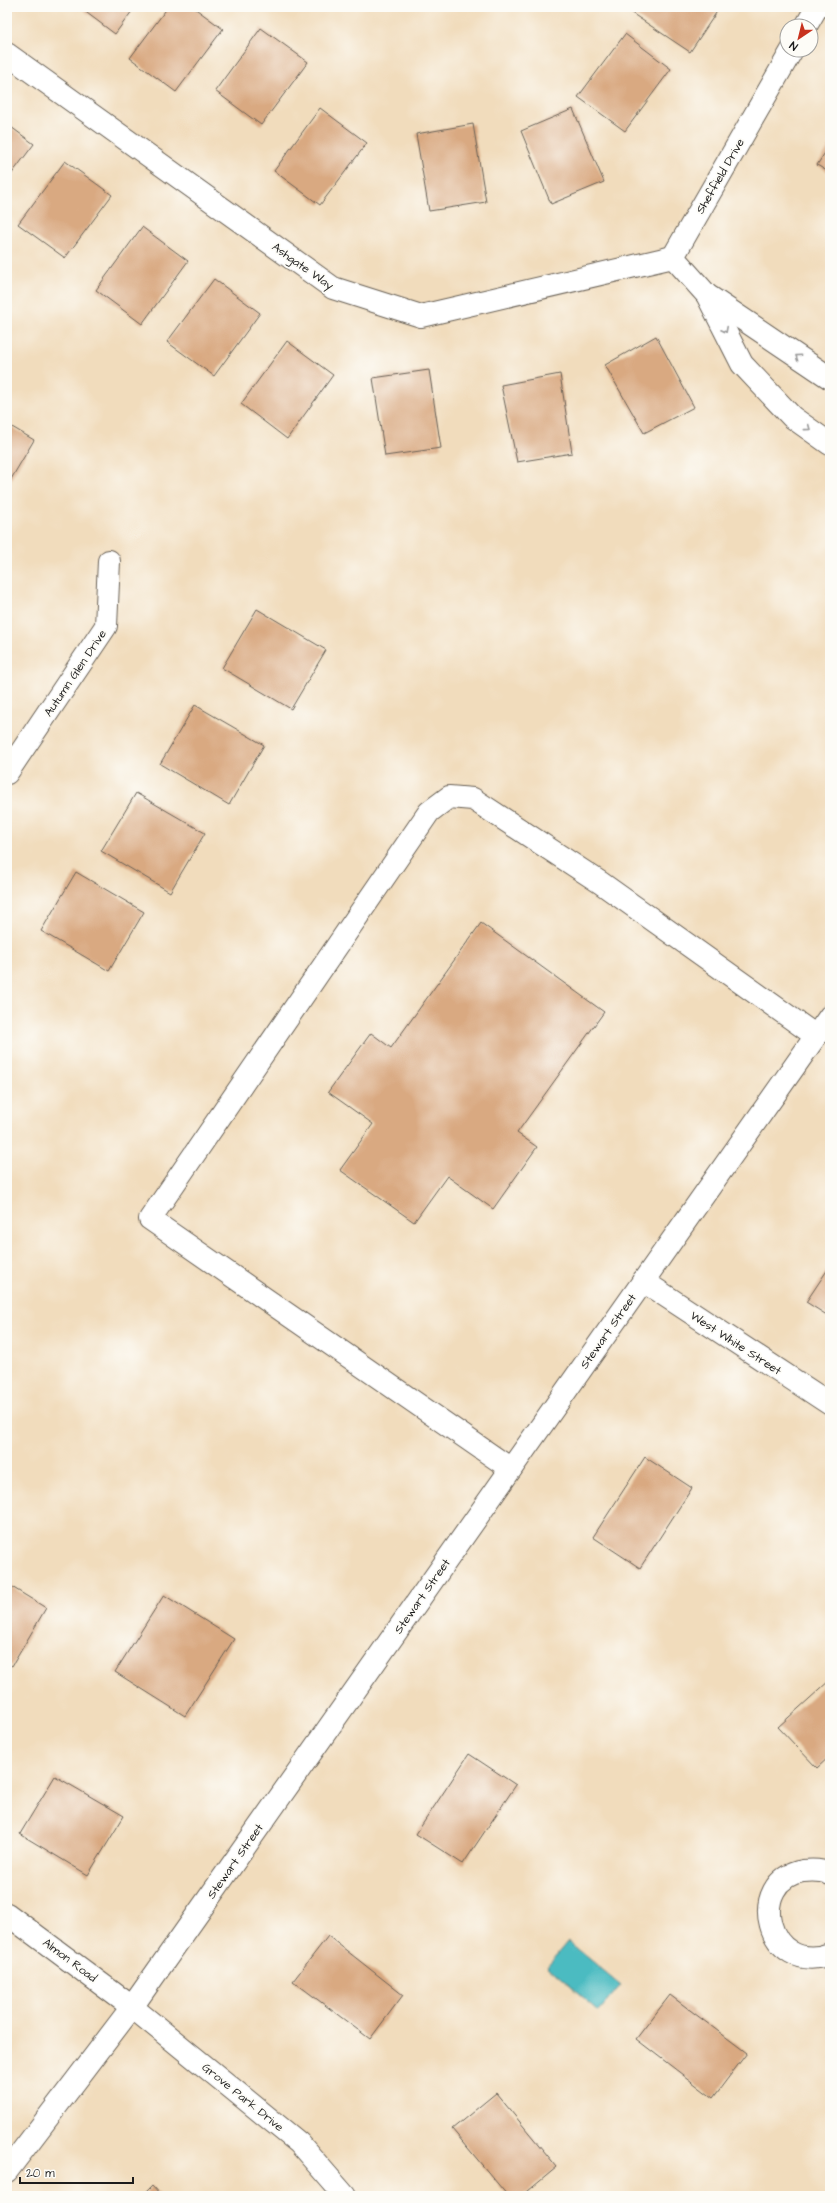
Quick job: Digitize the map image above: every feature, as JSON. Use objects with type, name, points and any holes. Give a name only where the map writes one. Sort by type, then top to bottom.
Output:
[{"type":"street","points":[[811,18],[817,7]]},
{"type":"street","name":"Ashgate Way","points":[[7,54],[333,288],[421,316],[673,257]]},
{"type":"street","name":"Sheffield Drive","points":[[673,257],[787,58]]},
{"type":"street","points":[[673,257],[707,296],[742,364],[792,417],[830,444]]},
{"type":"street","points":[[707,296],[830,378]]},
{"type":"street","name":"Autumn Glen Drive","points":[[7,773],[106,626],[109,561]]},
{"type":"street","points":[[511,1469],[150,1219],[429,812],[449,797],[473,799],[601,883],[816,1036]]},
{"type":"street","name":"Stewart Street","points":[[7,2171],[132,2007],[830,1016]]},
{"type":"street","name":"West White Street","points":[[643,1281],[830,1404]]},
{"type":"street","points":[[830,1874],[812,1870],[798,1872],[787,1878],[776,1889],[770,1902],[769,1917],[772,1931],[780,1944],[792,1953],[806,1958],[820,1957],[830,1954]]},
{"type":"street","name":"Almon Road","points":[[7,1914],[132,2007]]},
{"type":"street","name":"Grove Park Drive","points":[[132,2007],[299,2143],[345,2196]]},
{"type":"water","points":[[568,1941],[621,1985],[599,2011],[547,1966]]},
{"type":"building","points":[[79,7],[135,7],[115,34]]},
{"type":"building","points":[[168,7],[193,7],[223,29],[176,92],[130,58]]},
{"type":"building","points":[[720,7],[690,52],[624,8]]},
{"type":"building","points":[[261,28],[308,62],[261,125],[215,91]]},
{"type":"building","points":[[625,34],[671,69],[625,131],[578,97]]},
{"type":"building","points":[[320,108],[367,143],[320,205],[274,171]]},
{"type":"building","points":[[573,109],[604,182],[551,204],[521,131]]},
{"type":"building","points":[[7,124],[34,144],[7,180]]},
{"type":"building","points":[[473,124],[486,202],[429,211],[416,134]]},
{"type":"building","points":[[830,145],[830,173],[817,165]]},
{"type":"building","points":[[65,161],[112,195],[65,258],[18,224]]},
{"type":"building","points":[[142,227],[188,261],[142,324],[96,290]]},
{"type":"building","points":[[214,279],[260,313],[214,376],[167,342]]},
{"type":"building","points":[[656,336],[694,407],[644,433],[605,365]]},
{"type":"building","points":[[287,341],[333,375],[287,439],[241,404]]},
{"type":"building","points":[[429,370],[441,448],[385,456],[373,378]]},
{"type":"building","points":[[560,374],[572,453],[517,462],[501,385]]},
{"type":"building","points":[[7,424],[34,440],[7,486]]},
{"type":"building","points":[[257,609],[326,650],[291,709],[222,668]]},
{"type":"building","points":[[195,705],[264,745],[229,805],[160,764]]},
{"type":"building","points":[[136,793],[205,833],[170,892],[101,851]]},
{"type":"building","points":[[76,872],[144,912],[109,971],[41,931]]},
{"type":"building","points":[[481,923],[604,1012],[517,1133],[537,1147],[493,1209],[447,1176],[414,1222],[340,1170],[373,1124],[328,1092],[371,1033],[391,1048]]},
{"type":"building","points":[[830,1266],[830,1317],[806,1302]]},
{"type":"building","points":[[645,1457],[692,1488],[640,1568],[593,1537]]},
{"type":"building","points":[[7,1584],[46,1608],[12,1666],[7,1663]]},
{"type":"building","points":[[164,1595],[234,1639],[185,1716],[115,1672]]},
{"type":"building","points":[[830,1680],[830,1756],[817,1768],[778,1727]]},
{"type":"building","points":[[469,1754],[516,1785],[463,1864],[416,1834]]},
{"type":"building","points":[[55,1776],[124,1816],[88,1875],[20,1834]]},
{"type":"building","points":[[328,1936],[403,1995],[370,2039],[293,1981]]},
{"type":"building","points":[[670,1995],[747,2053],[713,2098],[636,2039]]},
{"type":"building","points":[[496,2093],[557,2167],[522,2196],[508,2196],[452,2129]]},
{"type":"building","points":[[152,2186],[161,2196],[142,2196]]}]
